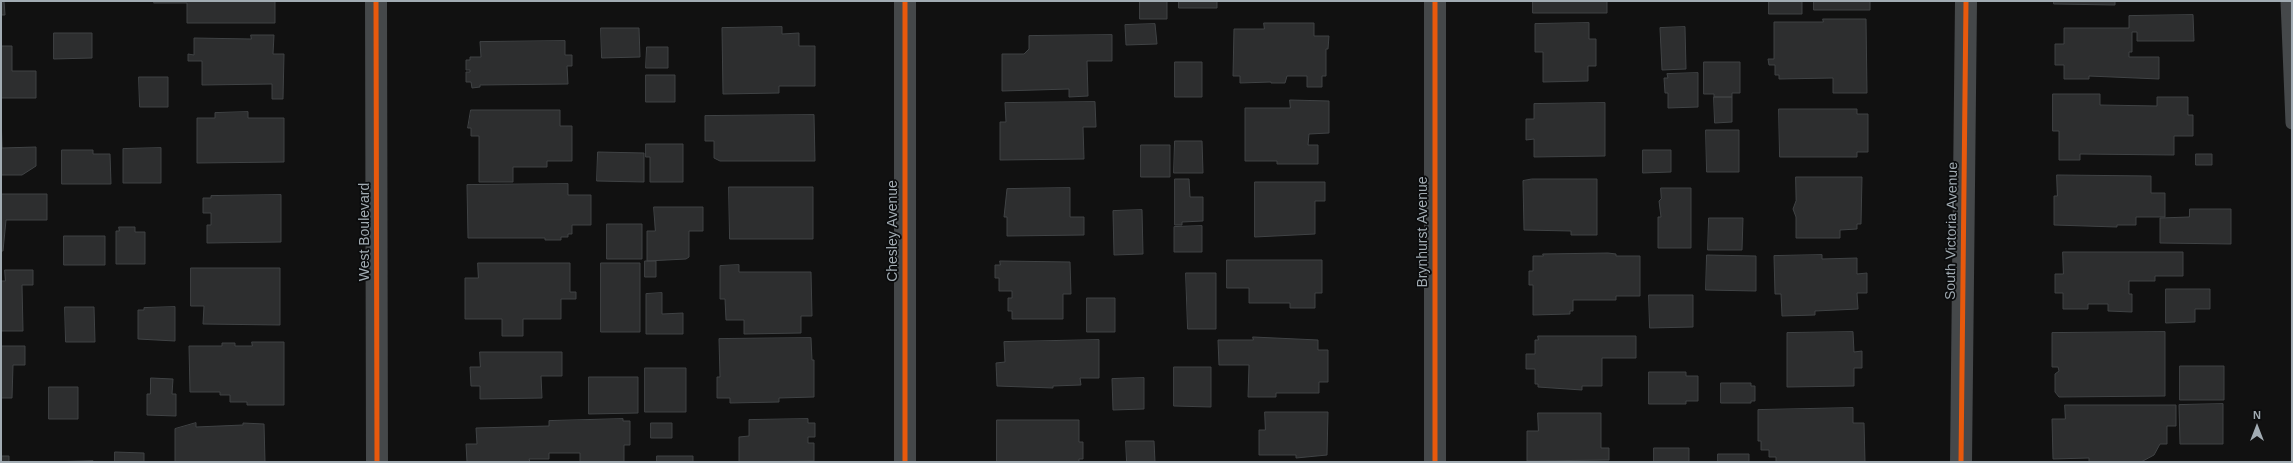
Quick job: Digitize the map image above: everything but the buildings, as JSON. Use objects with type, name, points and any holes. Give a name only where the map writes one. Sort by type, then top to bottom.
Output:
[{"type":"street","name":"West Boulevard","points":[[376,1],[377,462]]},
{"type":"street","name":"Chesley Avenue","points":[[905,1],[905,462]]},
{"type":"street","name":"Brynhurst Avenue","points":[[1435,1],[1435,462]]},
{"type":"street","name":"South Victoria Avenue","points":[[1961,462],[1966,1]]},
{"type":"lane","points":[[2287,1],[2292,123]]},
{"type":"cycle path","points":[[376,1],[377,462]]},
{"type":"cycle path","points":[[905,1],[905,462]]},
{"type":"cycle path","points":[[1435,1],[1435,462]]},
{"type":"cycle path","points":[[1961,462],[1966,1]]}]
